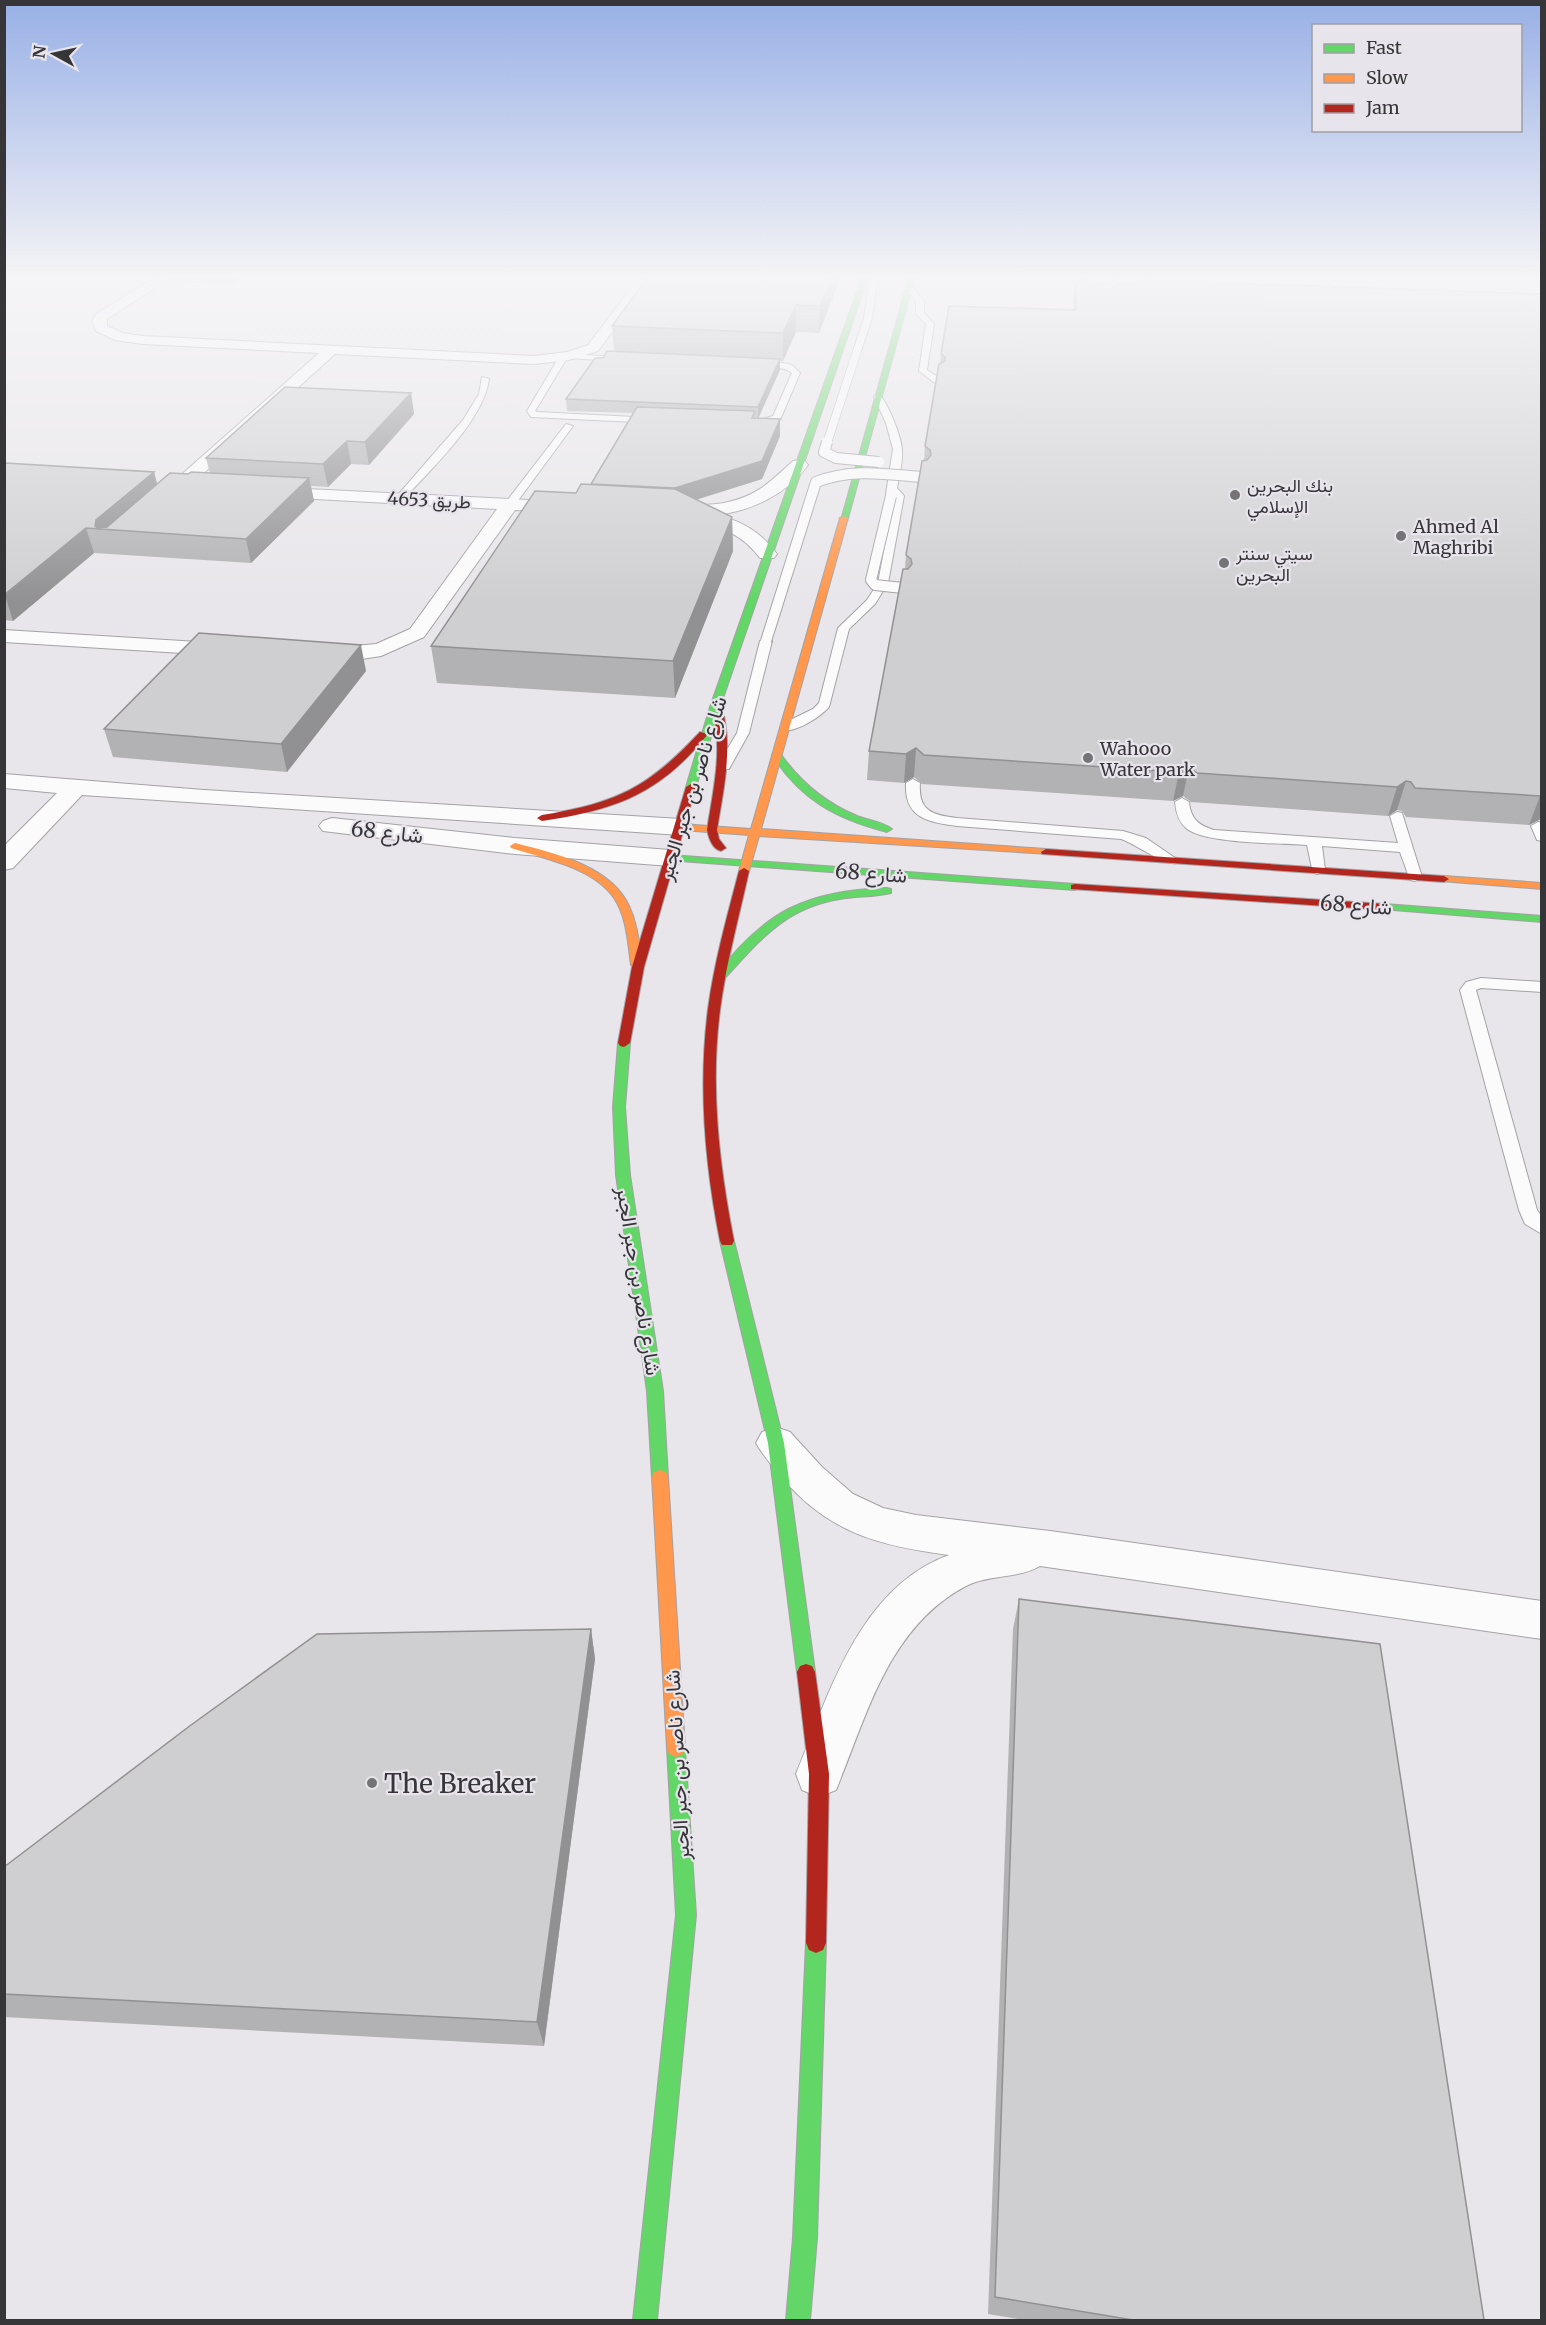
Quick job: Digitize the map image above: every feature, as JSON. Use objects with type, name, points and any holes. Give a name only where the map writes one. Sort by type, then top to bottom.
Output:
[{"type":"main road","name":"شارع ناصر بن جبر الجبر","points":[[645,2320],[686,1915],[655,1391],[623,1175],[619,1107],[624,1037],[638,967],[715,707],[827,386]]},
{"type":"main road","points":[[798,2320],[805,2238],[816,1987],[819,1774],[776,1443],[738,1292],[722,1217],[713,1148],[710,1084],[712,1027],[720,977],[746,863],[881,386]]},
{"type":"main road","points":[[715,707],[724,735],[724,766],[712,830],[714,839],[721,848],[746,863]]},
{"type":"main road","points":[[542,819],[587,811],[636,795],[657,782],[673,768],[710,726]]},
{"type":"main road","points":[[777,755],[785,772],[798,788],[827,807],[875,826],[953,846]]},
{"type":"main road","name":"شارع 68","points":[[681,827],[1542,886]]},
{"type":"main road","points":[[515,846],[584,872],[613,889],[623,905],[638,967]]},
{"type":"main road","name":"شارع 68","points":[[670,858],[985,882],[1276,899],[1542,919]]},
{"type":"main road","points":[[930,890],[985,882]]},
{"type":"main road","points":[[720,977],[767,926],[802,906],[847,893],[901,891]]},
{"type":"street","points":[[201,488],[167,489],[289,386]]},
{"type":"street","points":[[767,554],[757,539],[721,520],[674,513],[726,508],[768,494],[800,465]]},
{"type":"street","name":"طريق 4653","points":[[248,491],[589,508]]},
{"type":"street","points":[[294,654],[333,656],[365,653],[395,645],[417,633],[510,504]]},
{"type":"street","points":[[4,636],[247,651]]},
{"type":"street","name":"شارع 68","points":[[4,781],[204,797],[681,827]]},
{"type":"street","points":[[4,862],[76,787]]},
{"type":"street","name":"شارع 68","points":[[204,797],[286,820],[515,846],[670,858]]},
{"type":"street","points":[[776,1443],[808,1479],[839,1506],[876,1524],[916,1533],[1050,1549],[1542,1620]]},
{"type":"street","points":[[819,1774],[863,1670],[884,1630],[914,1598],[949,1574],[991,1560],[1050,1549]]},
{"type":"lane","points":[[400,498],[467,421],[483,394],[484,386]]},
{"type":"lane","points":[[548,386],[531,411],[534,415],[668,422]]},
{"type":"lane","points":[[745,425],[773,421],[779,415],[791,386]]},
{"type":"lane","points":[[845,386],[824,452],[836,458],[901,464]]},
{"type":"lane","points":[[878,397],[890,423],[898,449],[891,492],[871,580],[875,585],[903,588]]},
{"type":"lane","points":[[510,504],[569,426]]},
{"type":"lane","points":[[724,766],[743,733],[766,641],[816,482],[829,476],[848,473],[922,477]]},
{"type":"lane","points":[[786,727],[817,712],[825,704],[844,628],[872,602],[883,583],[898,496],[891,492]]},
{"type":"lane","points":[[913,783],[911,796],[913,803],[917,809],[934,818],[957,822],[1123,834],[1141,841],[1171,860]]},
{"type":"lane","points":[[1182,802],[1186,821],[1203,831],[1227,836],[1406,848]]},
{"type":"lane","points":[[1397,816],[1415,877]]},
{"type":"lane","points":[[1314,842],[1318,870]]},
{"type":"lane","points":[[1542,987],[1481,983],[1468,990],[1528,1210],[1532,1220],[1542,1227]]},
{"type":"building","points":[[576,386],[768,386],[758,407],[566,399]]},
{"type":"building","name":"سيتي سنتر البحرين","points":[[935,386],[1542,386],[1542,795],[1415,788],[1411,782],[1406,781],[1397,787],[1197,773],[1189,767],[1179,772],[924,755],[916,748],[906,754],[869,751],[903,569],[908,569],[912,564],[911,559],[906,555],[922,461],[927,460],[931,455],[930,450],[925,446]]},
{"type":"building","points":[[285,387],[411,393],[365,442],[347,441],[323,464],[206,458]]},
{"type":"building","points":[[637,407],[755,411],[752,418],[780,419],[762,461],[675,488],[591,484]]},
{"type":"building","points":[[5,463],[154,472],[96,520],[97,528],[107,527],[170,473],[309,478],[246,539],[86,528],[4,595]]},
{"type":"building","points":[[581,484],[675,489],[732,517],[673,661],[431,646],[535,491],[576,493]]},
{"type":"building","points":[[199,633],[361,645],[281,744],[104,729]]},
{"type":"building","points":[[1019,1599],[1380,1644],[1484,2320],[1133,2320],[995,2297]]},
{"type":"building","name":"The Breaker","points":[[591,1629],[537,2022],[4,1994],[4,1867],[191,1725],[317,1634]]},
{"type":"traffic: fast","points":[[691,787],[715,707],[827,386]]},
{"type":"traffic: fast","points":[[844,518],[881,386]]},
{"type":"traffic: fast","points":[[777,755],[798,783],[823,803],[853,818],[887,829]]},
{"type":"traffic: fast","points":[[670,858],[1075,887]]},
{"type":"traffic: fast","points":[[721,976],[759,933],[792,910],[822,899],[854,893],[887,891]]},
{"type":"traffic: fast","points":[[1385,907],[1542,919]]},
{"type":"traffic: fast","points":[[624,1043],[619,1107],[623,1175],[655,1391],[660,1477]]},
{"type":"traffic: fast","points":[[727,1241],[776,1443],[806,1672]]},
{"type":"traffic: fast","points":[[645,2320],[686,1915],[676,1748]]},
{"type":"traffic: fast","points":[[798,2320],[805,2238],[816,1943]]},
{"type":"traffic: slow","points":[[744,871],[844,518]]},
{"type":"traffic: slow","points":[[681,827],[1046,852]]},
{"type":"traffic: slow","points":[[515,846],[586,871],[610,887],[623,904],[631,930],[637,965]]},
{"type":"traffic: slow","points":[[1444,879],[1542,886]]},
{"type":"traffic: slow","points":[[660,1477],[676,1748]]},
{"type":"traffic: jam","points":[[719,716],[723,759],[712,830],[714,839],[721,848]]},
{"type":"traffic: jam","points":[[542,818],[593,809],[632,795],[667,771],[703,734]]},
{"type":"traffic: jam","points":[[624,1043],[638,967],[691,787]]},
{"type":"traffic: jam","points":[[1046,852],[1444,879]]},
{"type":"traffic: jam","points":[[727,1241],[714,1162],[710,1108],[710,1054],[717,988],[744,871]]},
{"type":"traffic: jam","points":[[1075,887],[1385,907]]},
{"type":"traffic: jam","points":[[806,1672],[819,1774],[816,1943]]},
{"type":"place","name":"بنك البحرين الإسلامي","points":[[1235,495]]},
{"type":"place","name":"Ahmed Al Maghribi","points":[[1401,536]]},
{"type":"place","name":"سيتي سنتر البحرين","points":[[1224,563]]},
{"type":"place","name":"Wahooo Water park","points":[[1088,758]]},
{"type":"place","name":"The Breaker","points":[[372,1783]]}]
